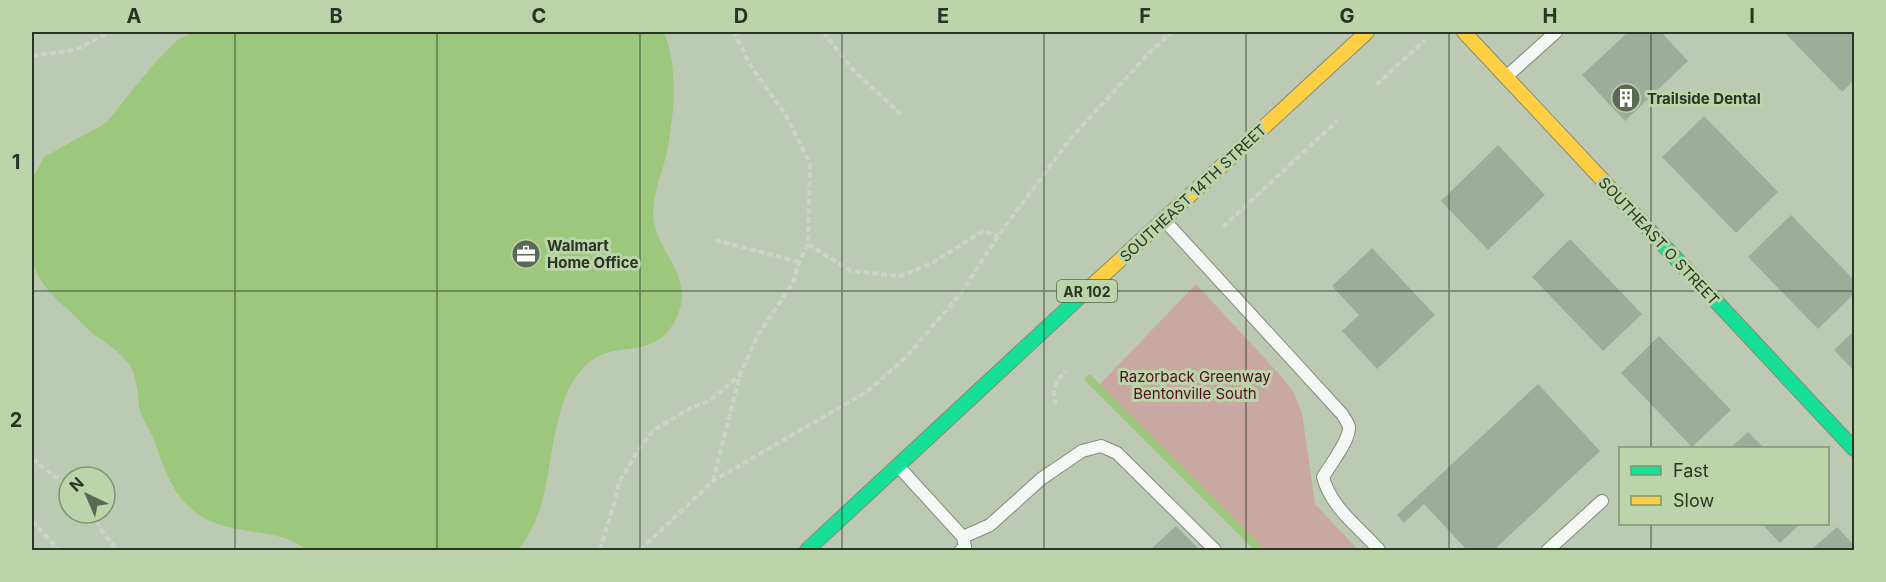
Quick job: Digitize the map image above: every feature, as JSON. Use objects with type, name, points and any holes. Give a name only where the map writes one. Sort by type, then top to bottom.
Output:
[{"type":"main road","name":"SOUTHEAST 14TH STREET","points":[[807,550],[1367,32]]},
{"type":"main road","name":"SOUTHEAST O STREET","points":[[1464,32],[1854,449]]},
{"type":"lane","points":[[1505,77],[1556,32]]},
{"type":"lane","points":[[1164,220],[1342,414],[1349,426],[1346,442],[1323,477],[1326,490],[1344,514],[1379,550]]},
{"type":"lane","points":[[963,537],[990,525],[1041,479],[1082,451],[1101,446],[1117,453],[1215,550]]},
{"type":"lane","points":[[898,466],[963,537],[962,550]]},
{"type":"lane","points":[[1548,550],[1602,501]]},
{"type":"path","points":[[32,56],[75,50],[110,32]]},
{"type":"path","points":[[713,481],[741,374],[759,333],[793,283],[799,262],[808,244],[810,164],[785,114],[750,65],[734,32]]},
{"type":"path","points":[[823,32],[854,71],[901,114]]},
{"type":"path","points":[[640,550],[713,481],[868,391],[907,356],[954,302],[998,236],[1071,138],[1151,51],[1172,32]]},
{"type":"path","points":[[1376,85],[1425,40]]},
{"type":"path","points":[[1223,226],[1337,121]]},
{"type":"path","points":[[808,244],[851,271],[901,276],[932,263],[983,231],[998,236]]},
{"type":"path","points":[[715,240],[799,262]]},
{"type":"path","points":[[1056,405],[1055,384],[1065,371]]},
{"type":"path","points":[[600,550],[615,504],[619,482],[639,449],[654,430],[689,409],[711,400],[741,374]]},
{"type":"path","points":[[32,459],[57,478]]},
{"type":"path","points":[[32,521],[59,550]]},
{"type":"path","points":[[99,525],[117,550]]},
{"type":"green space","name":"Razorback Greenway Bentonville South","points":[[1196,284],[1294,393],[1302,413],[1315,504],[1358,550],[1266,550],[1097,387]]},
{"type":"shaded area","points":[[194,32],[664,32],[672,61],[674,92],[667,152],[656,191],[653,214],[659,238],[681,284],[680,308],[671,327],[661,338],[649,345],[609,352],[596,358],[583,368],[573,381],[565,397],[555,432],[540,508],[532,528],[518,550],[307,550],[279,537],[234,528],[204,518],[182,500],[171,483],[140,411],[135,380],[128,363],[116,350],[90,332],[42,283],[32,258],[32,179],[44,157],[106,123],[152,66],[177,40]]},
{"type":"building","name":"Trailside Dental","points":[[1628,32],[1661,32],[1688,61],[1625,121],[1582,75]]},
{"type":"building","points":[[1788,32],[1854,32],[1854,80],[1842,92],[1786,34]]},
{"type":"building","points":[[1704,116],[1778,192],[1736,233],[1662,157]]},
{"type":"building","points":[[1498,145],[1545,195],[1488,250],[1441,201]]},
{"type":"building","points":[[1791,215],[1854,280],[1854,294],[1818,329],[1748,257]]},
{"type":"building","points":[[1570,239],[1642,314],[1603,351],[1532,277]]},
{"type":"building","points":[[1372,248],[1435,315],[1377,369],[1342,331],[1359,315],[1332,286]]},
{"type":"building","points":[[1854,331],[1854,371],[1834,350]]},
{"type":"building","points":[[1659,336],[1731,410],[1692,447],[1621,373]]},
{"type":"building","points":[[1538,384],[1600,451],[1494,550],[1467,550],[1424,504],[1404,523],[1397,515]]},
{"type":"building","points":[[1748,432],[1763,447],[1731,447]]},
{"type":"building","points":[[1763,525],[1799,525],[1780,543]]},
{"type":"building","points":[[1176,526],[1200,550],[1150,550]]},
{"type":"building","points":[[1837,527],[1854,545],[1854,550],[1811,550]]},
{"type":"waterway","points":[[1089,379],[1260,550]]},
{"type":"traffic: fast","points":[[1625,204],[1854,449]]},
{"type":"traffic: fast","points":[[807,550],[1084,293]]},
{"type":"traffic: slow","points":[[1084,293],[1367,32]]},
{"type":"traffic: slow","points":[[1464,32],[1625,204]]},
{"type":"place","name":"Trailside Dental","points":[[1626,98]]},
{"type":"place","name":"Walmart Home Office","points":[[526,254]]}]
